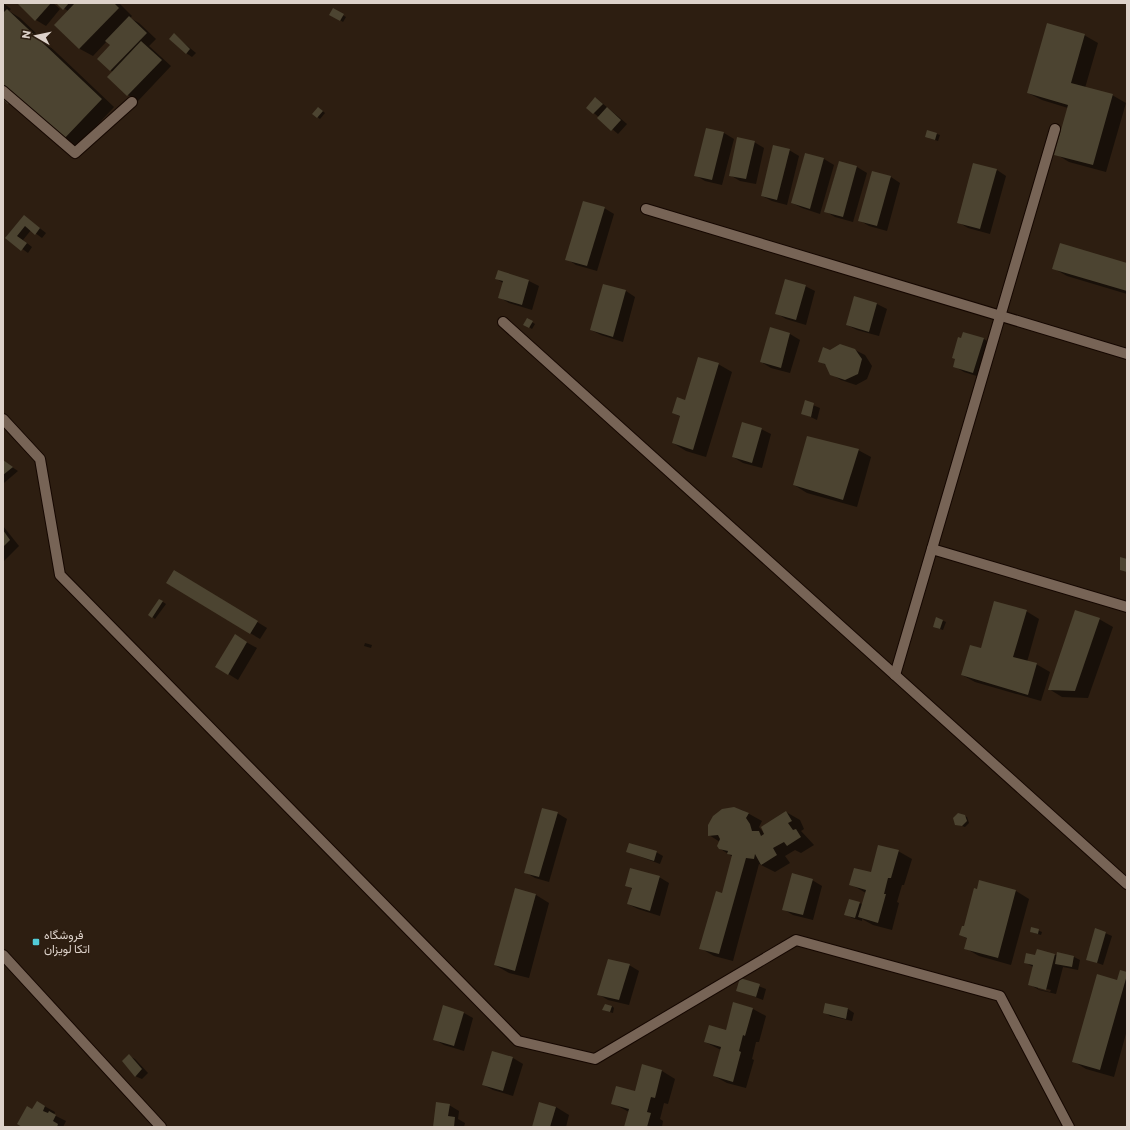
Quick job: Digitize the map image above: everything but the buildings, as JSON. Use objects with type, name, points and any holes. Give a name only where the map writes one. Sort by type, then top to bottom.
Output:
[{"type":"street","points":[[3,91],[76,153],[132,102]]},
{"type":"street","points":[[895,675],[1055,129]]},
{"type":"street","points":[[646,208],[1127,354]]},
{"type":"street","points":[[503,322],[1127,884]]},
{"type":"street","points":[[3,419],[40,459],[60,575],[518,1041],[595,1059],[796,940],[1000,996],[1069,1127]]},
{"type":"street","points":[[932,549],[1127,607]]},
{"type":"street","points":[[3,955],[161,1127]]},
{"type":"place","name":"فروشگاه اتکا لویزان","points":[[36,942]]}]
